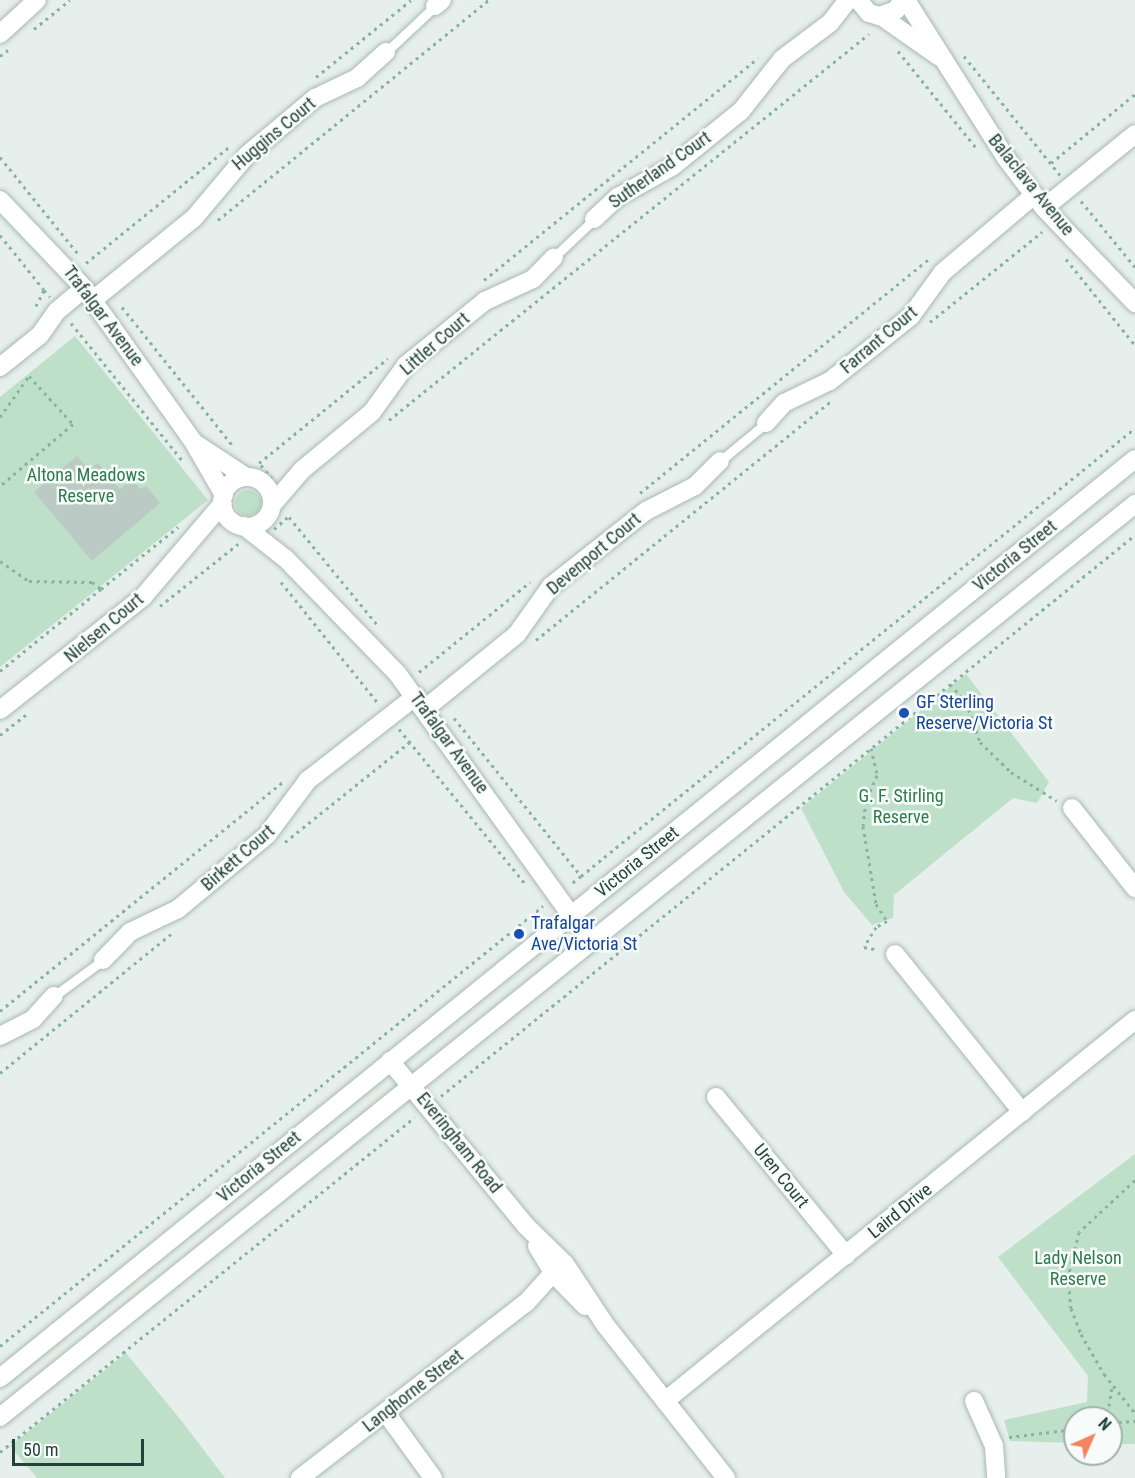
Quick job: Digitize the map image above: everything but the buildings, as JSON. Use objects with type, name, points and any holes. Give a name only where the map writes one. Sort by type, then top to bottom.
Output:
[{"type":"street","points":[[0,34],[37,0]]},
{"type":"street","name":"Sutherland Court","points":[[594,219],[618,197],[673,166],[741,111],[782,59],[830,23],[848,0]]},
{"type":"street","name":"Balaclava Avenue","points":[[858,0],[940,57]]},
{"type":"street","points":[[879,16],[896,10],[904,0]]},
{"type":"street","name":"Balaclava Avenue","points":[[904,0],[1039,202],[1135,303]]},
{"type":"street","name":"Sutherland Court","points":[[830,23],[879,16]]},
{"type":"street","name":"Huggins Court","points":[[0,367],[40,335],[60,309],[95,292],[194,218],[228,172],[315,98],[357,78],[386,52]]},
{"type":"street","name":"Farrant Court","points":[[766,423],[784,403],[830,381],[911,316],[943,272],[1039,202],[1070,187],[1135,134]]},
{"type":"street","name":"Trafalgar Avenue","points":[[0,200],[95,292],[194,443],[217,467],[223,499]]},
{"type":"street","name":"Littler Court","points":[[271,509],[302,470],[372,412],[413,358],[485,301],[533,279],[554,257]]},
{"type":"street","name":"Victoria Street","points":[[0,1378],[1135,459]]},
{"type":"street","name":"Devenport Court","points":[[427,701],[517,634],[551,586],[646,511],[695,486],[720,461]]},
{"type":"street","name":"Trafalgar Avenue","points":[[217,467],[253,473]]},
{"type":"street","name":"Littler Court","points":[[253,473],[283,477],[302,470]]},
{"type":"street","points":[[197,534],[240,525],[259,524],[271,509],[268,489],[253,473],[232,483],[223,499],[240,525]]},
{"type":"street","name":"Nielsen Court","points":[[0,710],[143,597],[197,534],[223,499]]},
{"type":"street","name":"Victoria Street","points":[[0,1417],[1135,504]]},
{"type":"street","name":"Trafalgar Avenue","points":[[271,509],[286,560]]},
{"type":"street","name":"Trafalgar Avenue","points":[[240,525],[286,560],[427,701],[571,915],[593,942]]},
{"type":"street","name":"Birkett Court","points":[[103,960],[130,932],[178,909],[267,835],[308,780],[427,701]]},
{"type":"street","points":[[1072,808],[1135,888]]},
{"type":"street","points":[[895,954],[1022,1112]]},
{"type":"street","points":[[0,1036],[33,1019],[54,996]]},
{"type":"street","name":"Laird Drive","points":[[665,1401],[1135,1020]]},
{"type":"street","name":"Everingham Road","points":[[390,1061],[429,1106],[526,1227],[561,1275],[606,1326],[726,1478]]},
{"type":"street","name":"Uren Court","points":[[716,1097],[846,1255]]},
{"type":"street","name":"Langhorne Street","points":[[300,1478],[561,1275]]},
{"type":"street","points":[[974,1401],[994,1446],[996,1478]]},
{"type":"street","points":[[386,1413],[433,1478]]},
{"type":"lane","points":[[386,52],[439,3]]},
{"type":"lane","points":[[554,257],[594,219]]},
{"type":"lane","points":[[720,461],[766,423]]},
{"type":"lane","points":[[54,996],[103,960]]},
{"type":"path","points":[[210,226],[489,0]]},
{"type":"path","points":[[384,425],[869,34]]},
{"type":"path","points":[[956,46],[1135,267]]},
{"type":"path","points":[[480,284],[766,52]]},
{"type":"path","points":[[1051,163],[1135,94]]},
{"type":"path","points":[[0,157],[95,292],[237,451],[197,480],[0,235]]},
{"type":"path","points":[[922,328],[1043,230]]},
{"type":"path","points":[[631,500],[938,252]]},
{"type":"path","points":[[28,319],[44,290]]},
{"type":"path","points":[[253,473],[397,351]]},
{"type":"path","points":[[0,417],[29,376],[73,424],[0,486]]},
{"type":"path","points":[[531,644],[838,396]]},
{"type":"path","points":[[581,876],[1135,428]]},
{"type":"path","points":[[290,517],[387,637]]},
{"type":"path","points":[[0,671],[180,525]]},
{"type":"path","points":[[0,1452],[1135,536]]},
{"type":"path","points":[[0,561],[29,581],[92,582],[101,589]]},
{"type":"path","points":[[417,673],[538,576]]},
{"type":"path","points":[[410,664],[417,673],[427,701]]},
{"type":"path","points":[[950,684],[966,702],[980,742],[1011,772],[1072,808]]},
{"type":"path","points":[[370,712],[379,704]]},
{"type":"path","points":[[871,748],[877,775],[866,801],[863,826],[876,904],[887,921],[867,937],[864,947],[895,954]]},
{"type":"path","points":[[0,1011],[287,779]]},
{"type":"path","points":[[0,1346],[543,906]]},
{"type":"path","points":[[1135,1180],[1079,1232],[1068,1276],[1071,1308],[1081,1334],[1112,1386],[1135,1413]]},
{"type":"path","points":[[1110,1406],[1112,1386]]},
{"type":"path","points":[[994,1446],[1010,1436],[1063,1429]]},
{"type":"green space","name":"Altona Meadows Reserve","points":[[75,336],[208,500],[0,667],[0,397]]},
{"type":"green space","points":[[248,490],[257,494],[261,503],[257,512],[248,516],[239,512],[235,503],[239,494]]},
{"type":"green space","name":"G. F. Stirling Reserve","points":[[966,674],[1049,782],[1037,803],[1013,798],[894,895],[893,918],[872,925],[844,892],[801,808]]},
{"type":"green space","name":"Lady Nelson Reserve","points":[[1135,1154],[1135,1444],[1123,1444],[1123,1406],[1069,1406],[1087,1402],[1088,1376],[998,1257]]},
{"type":"green space","points":[[126,1353],[225,1478],[37,1478],[10,1446]]},
{"type":"green space","name":"Lady Nelson Reserve","points":[[1063,1407],[1063,1443],[1010,1441],[1004,1420]]},
{"type":"place","name":"GF Sterling Reserve/Victoria St","points":[[904,713]]},
{"type":"place","name":"Trafalgar Ave/Victoria St","points":[[519,934]]}]
